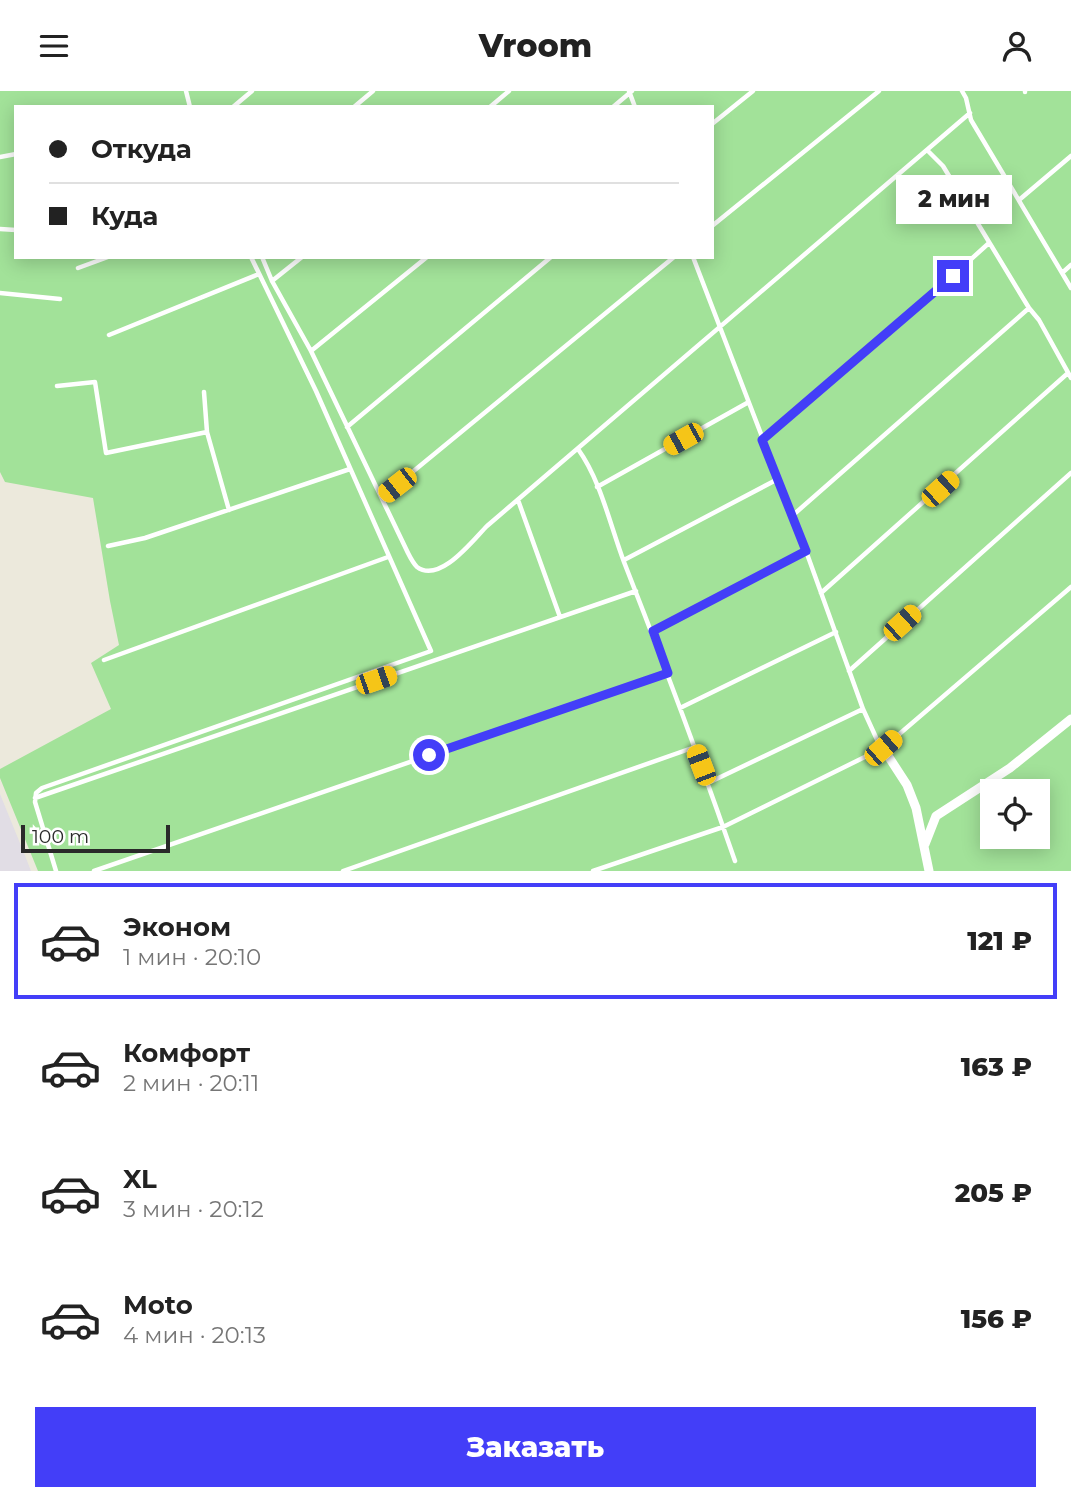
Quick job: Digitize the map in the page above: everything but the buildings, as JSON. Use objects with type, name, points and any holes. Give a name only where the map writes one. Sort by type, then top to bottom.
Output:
[{"type":"street","points":[[925,844],[936,816],[1010,768],[1071,719]]},
{"type":"street","points":[[883,748],[906,785],[916,809],[929,871]]},
{"type":"lane","points":[[235,105],[252,91]]},
{"type":"lane","points":[[356,105],[373,91]]},
{"type":"lane","points":[[492,105],[509,91]]},
{"type":"lane","points":[[714,122],[754,91]]},
{"type":"lane","points":[[714,224],[879,91]]},
{"type":"lane","points":[[962,91],[971,120],[1071,288]]},
{"type":"lane","points":[[615,105],[630,92]]},
{"type":"lane","points":[[263,259],[311,351],[408,553],[417,567],[428,571],[454,561],[487,526],[970,113]]},
{"type":"lane","points":[[821,593],[1069,375],[1039,320],[1029,309],[943,166],[927,150]]},
{"type":"lane","points":[[1019,199],[1071,156]]},
{"type":"lane","points":[[762,440],[898,325],[989,243]]},
{"type":"lane","points":[[78,268],[103,259]]},
{"type":"lane","points":[[56,871],[35,802],[36,793],[42,788],[431,651],[316,391],[252,259]]},
{"type":"lane","points":[[272,281],[300,259]]},
{"type":"lane","points":[[311,351],[425,259]]},
{"type":"lane","points":[[346,427],[549,259]]},
{"type":"lane","points":[[382,497],[672,259]]},
{"type":"lane","points":[[694,259],[806,551],[863,709],[883,748]]},
{"type":"lane","points":[[1062,274],[1071,265]]},
{"type":"lane","points":[[109,335],[259,274]]},
{"type":"lane","points":[[0,293],[60,299]]},
{"type":"lane","points":[[792,516],[1029,309]]},
{"type":"lane","points":[[57,386],[95,382],[106,453],[207,432]]},
{"type":"lane","points":[[204,392],[207,432],[229,510]]},
{"type":"lane","points":[[597,487],[747,403]]},
{"type":"lane","points":[[578,449],[597,487],[623,560],[653,631],[735,861]]},
{"type":"lane","points":[[108,546],[145,538],[350,469]]},
{"type":"lane","points":[[849,671],[1071,473]]},
{"type":"lane","points":[[623,560],[778,479]]},
{"type":"lane","points":[[517,500],[560,617]]},
{"type":"lane","points":[[653,631],[806,551]]},
{"type":"lane","points":[[104,660],[388,557]]},
{"type":"lane","points":[[593,871],[723,827],[883,748],[1071,587]]},
{"type":"lane","points":[[35,797],[636,591]]},
{"type":"lane","points":[[680,708],[836,632]]},
{"type":"lane","points":[[94,871],[668,673]]},
{"type":"lane","points":[[708,783],[863,709]]},
{"type":"lane","points":[[343,871],[695,747]]},
{"type":"shaded area","points":[[0,794],[24,853],[31,871],[0,871]]},
{"type":"green space","points":[[0,91],[1071,91],[1071,871],[38,871],[0,778],[0,769],[111,709],[91,663],[119,645],[93,498],[5,482],[0,472]]},
{"type":"route","points":[[429,755],[668,673],[653,631],[806,551],[762,440],[953,276]]}]
